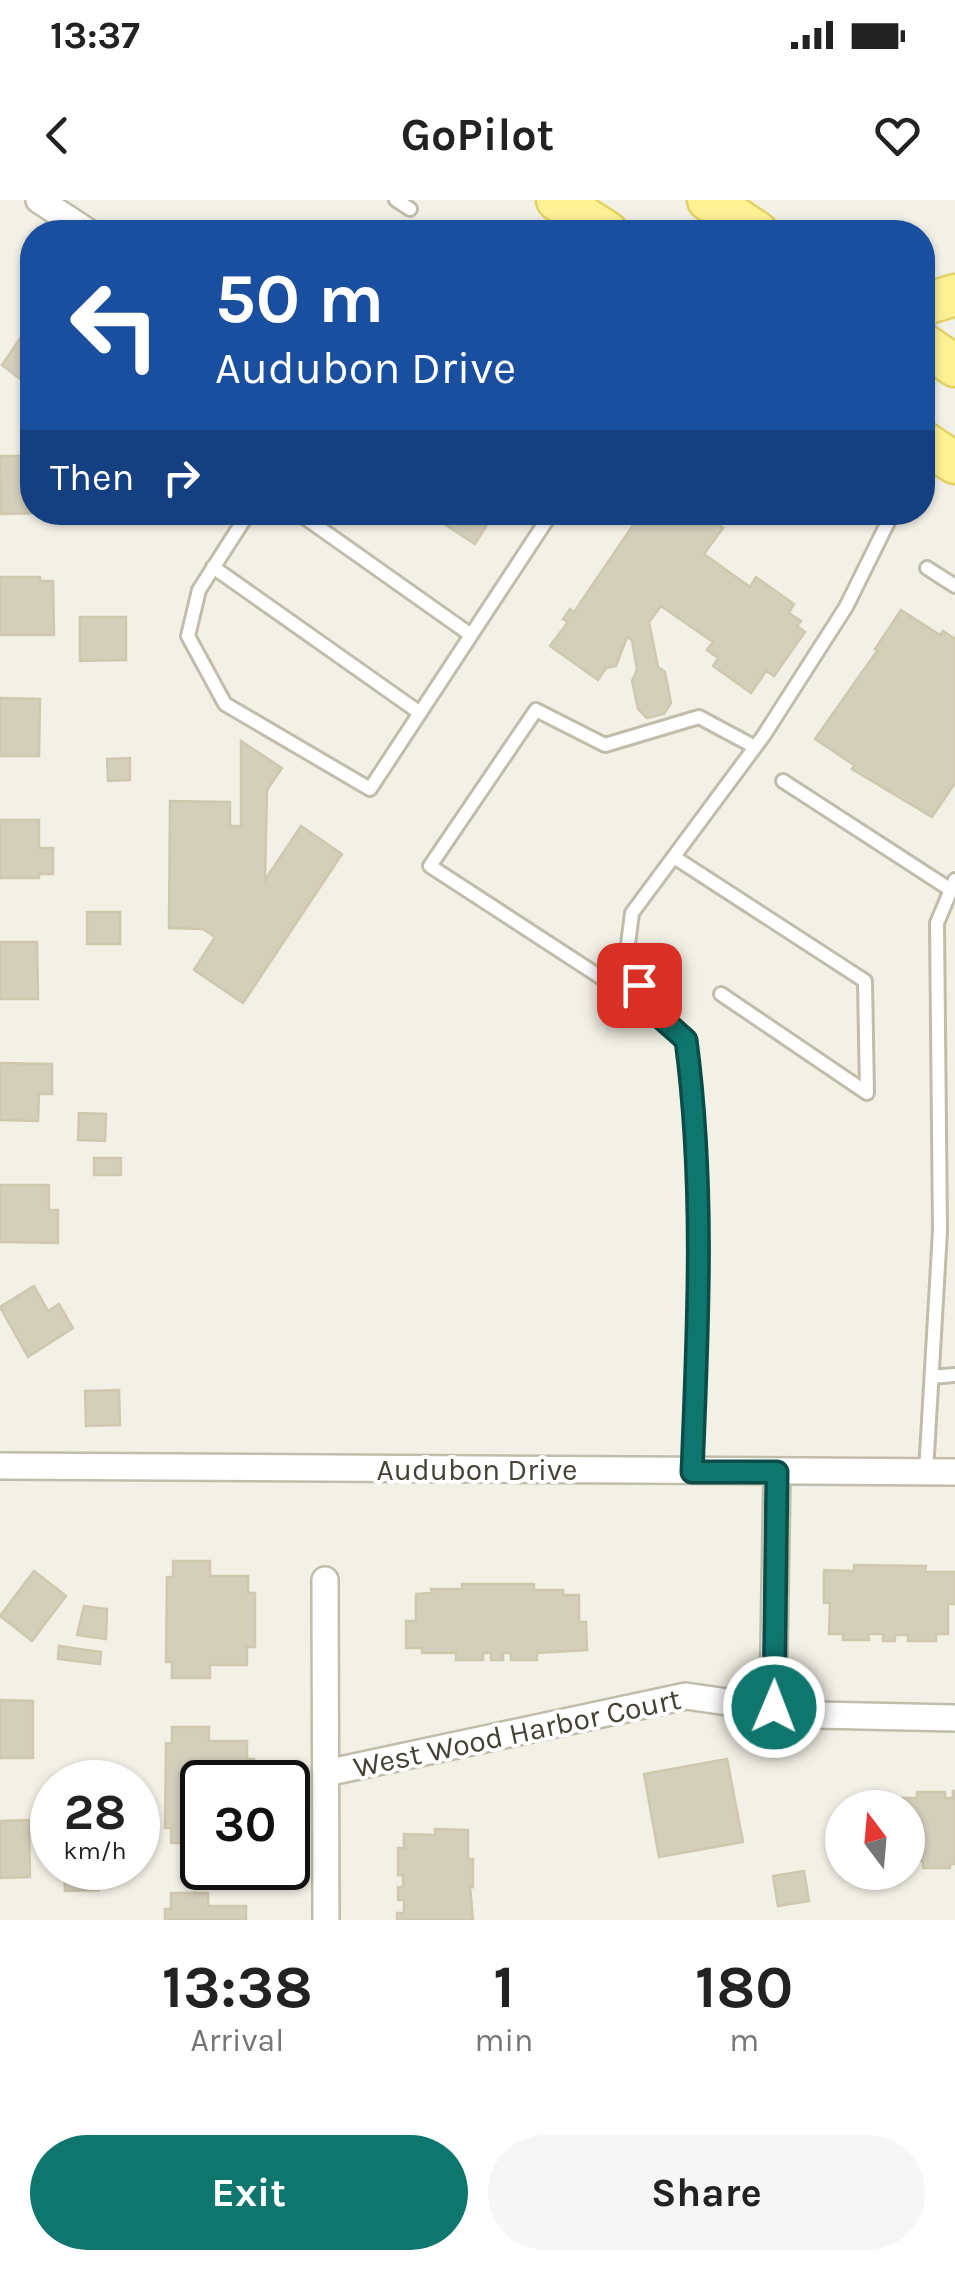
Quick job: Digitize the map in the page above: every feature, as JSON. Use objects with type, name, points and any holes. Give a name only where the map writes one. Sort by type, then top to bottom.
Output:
[{"type":"main road","points":[[557,200],[588,220]]},
{"type":"main road","points":[[708,200],[739,220]]},
{"type":"street","points":[[39,200],[70,220]]},
{"type":"street","name":"Audubon Drive","points":[[0,1466],[955,1472]]},
{"type":"street","points":[[774,1707],[777,1472]]},
{"type":"street","name":"West Wood Harbor Court","points":[[325,1580],[326,1920]]},
{"type":"street","name":"West Wood Harbor Court","points":[[326,1773],[686,1696],[817,1715],[955,1718]]},
{"type":"lane","points":[[396,200],[410,209]]},
{"type":"lane","points":[[240,525],[199,590],[188,636],[224,704],[370,789],[543,525]]},
{"type":"lane","points":[[314,525],[471,635]]},
{"type":"lane","points":[[652,1010],[626,960],[632,913],[755,747],[846,608],[888,525]]},
{"type":"lane","points":[[213,567],[420,714]]},
{"type":"lane","points":[[927,568],[955,586]]},
{"type":"lane","points":[[692,1472],[700,1257],[694,1100],[686,1040],[652,1010],[430,866],[536,710],[604,745],[699,717],[755,747]]},
{"type":"lane","points":[[782,781],[953,885],[937,923],[940,1232],[926,1472]]},
{"type":"lane","points":[[674,857],[865,981],[867,1092],[722,994]]},
{"type":"lane","points":[[932,1378],[955,1376]]},
{"type":"building","points":[[20,339],[20,379],[2,365]]},
{"type":"building","points":[[0,456],[20,456],[20,514],[1,514]]},
{"type":"building","points":[[446,525],[487,525],[475,544]]},
{"type":"building","points":[[633,525],[720,525],[723,528],[704,554],[750,587],[756,577],[794,604],[789,613],[801,621],[797,626],[805,632],[774,676],[766,671],[751,693],[713,666],[718,658],[707,650],[713,642],[661,606],[649,622],[658,667],[665,672],[671,703],[664,714],[647,718],[638,709],[632,681],[637,670],[632,640],[627,637],[616,666],[606,668],[598,680],[550,646],[568,622],[563,619],[570,609],[574,612]]},
{"type":"building","points":[[0,577],[40,577],[40,581],[53,581],[54,635],[0,635]]},
{"type":"building","points":[[901,610],[940,635],[943,631],[955,639],[955,783],[932,817],[852,769],[854,765],[815,739]]},
{"type":"building","points":[[80,617],[126,617],[126,660],[80,661]]},
{"type":"building","points":[[0,698],[40,699],[39,756],[0,756]]},
{"type":"building","points":[[241,741],[282,768],[267,790],[265,880],[301,826],[342,854],[243,1003],[194,970],[215,937],[203,929],[169,928],[170,801],[230,802],[230,826],[241,826]]},
{"type":"building","points":[[130,758],[130,780],[108,781],[107,759]]},
{"type":"building","points":[[0,820],[39,820],[39,848],[53,848],[53,874],[0,878]]},
{"type":"building","points":[[87,912],[120,912],[120,944],[87,944]]},
{"type":"building","points":[[0,942],[37,942],[38,999],[0,999]]},
{"type":"building","points":[[0,1063],[52,1064],[52,1094],[39,1094],[38,1121],[0,1120]]},
{"type":"building","points":[[79,1113],[106,1114],[105,1141],[78,1140]]},
{"type":"building","points":[[94,1158],[121,1158],[121,1175],[94,1175]]},
{"type":"building","points":[[0,1185],[49,1185],[49,1210],[58,1210],[58,1243],[0,1242]]},
{"type":"building","points":[[34,1286],[48,1311],[59,1304],[73,1328],[28,1357],[0,1307]]},
{"type":"building","points":[[119,1390],[120,1425],[86,1426],[85,1391]]},
{"type":"building","points":[[173,1561],[210,1561],[210,1576],[248,1576],[248,1593],[255,1593],[255,1647],[247,1647],[247,1665],[210,1665],[210,1678],[172,1678],[172,1662],[166,1662],[167,1577],[173,1577]]},
{"type":"building","points":[[854,1565],[926,1566],[925,1572],[955,1572],[955,1604],[948,1604],[948,1634],[936,1634],[936,1641],[908,1641],[908,1635],[895,1635],[895,1641],[883,1641],[883,1634],[868,1634],[869,1640],[843,1640],[843,1634],[829,1634],[830,1602],[824,1603],[824,1570],[854,1571]]},
{"type":"building","points":[[34,1571],[66,1596],[32,1641],[0,1616]]},
{"type":"building","points":[[462,1584],[534,1584],[534,1590],[563,1590],[563,1595],[579,1595],[579,1622],[586,1622],[587,1650],[537,1653],[537,1660],[511,1660],[511,1653],[503,1653],[503,1660],[491,1660],[491,1653],[483,1653],[483,1660],[456,1660],[456,1653],[422,1653],[422,1648],[406,1648],[406,1621],[416,1621],[416,1594],[432,1593],[431,1589],[462,1589]]},
{"type":"building","points":[[84,1606],[107,1609],[106,1639],[77,1635]]},
{"type":"building","points":[[59,1646],[101,1652],[100,1664],[58,1659]]},
{"type":"building","points":[[0,1700],[33,1701],[33,1758],[0,1758]]},
{"type":"building","points":[[172,1727],[209,1727],[209,1741],[247,1741],[247,1759],[254,1759],[180,1760],[180,1843],[171,1843],[171,1828],[165,1828],[166,1743],[172,1743]]},
{"type":"building","points":[[727,1759],[743,1842],[659,1857],[644,1774]]},
{"type":"building","points":[[955,1791],[955,1864],[950,1864],[950,1868],[925,1868],[925,1792],[945,1792],[945,1798],[953,1798]]},
{"type":"building","points":[[29,1820],[30,1877],[0,1878],[0,1821]]},
{"type":"building","points":[[435,1829],[468,1830],[468,1859],[473,1859],[473,1920],[397,1920],[397,1913],[404,1913],[404,1900],[398,1900],[403,1875],[398,1875],[398,1848],[404,1848],[404,1834],[435,1835]]},
{"type":"building","points":[[804,1871],[809,1901],[778,1906],[773,1876]]},
{"type":"building","points":[[171,1893],[208,1893],[208,1906],[246,1906],[246,1920],[165,1920],[165,1909],[171,1909]]},
{"type":"route","points":[[639,985],[652,1010],[686,1040],[694,1100],[700,1257],[692,1472],[777,1472],[774,1707]]}]
